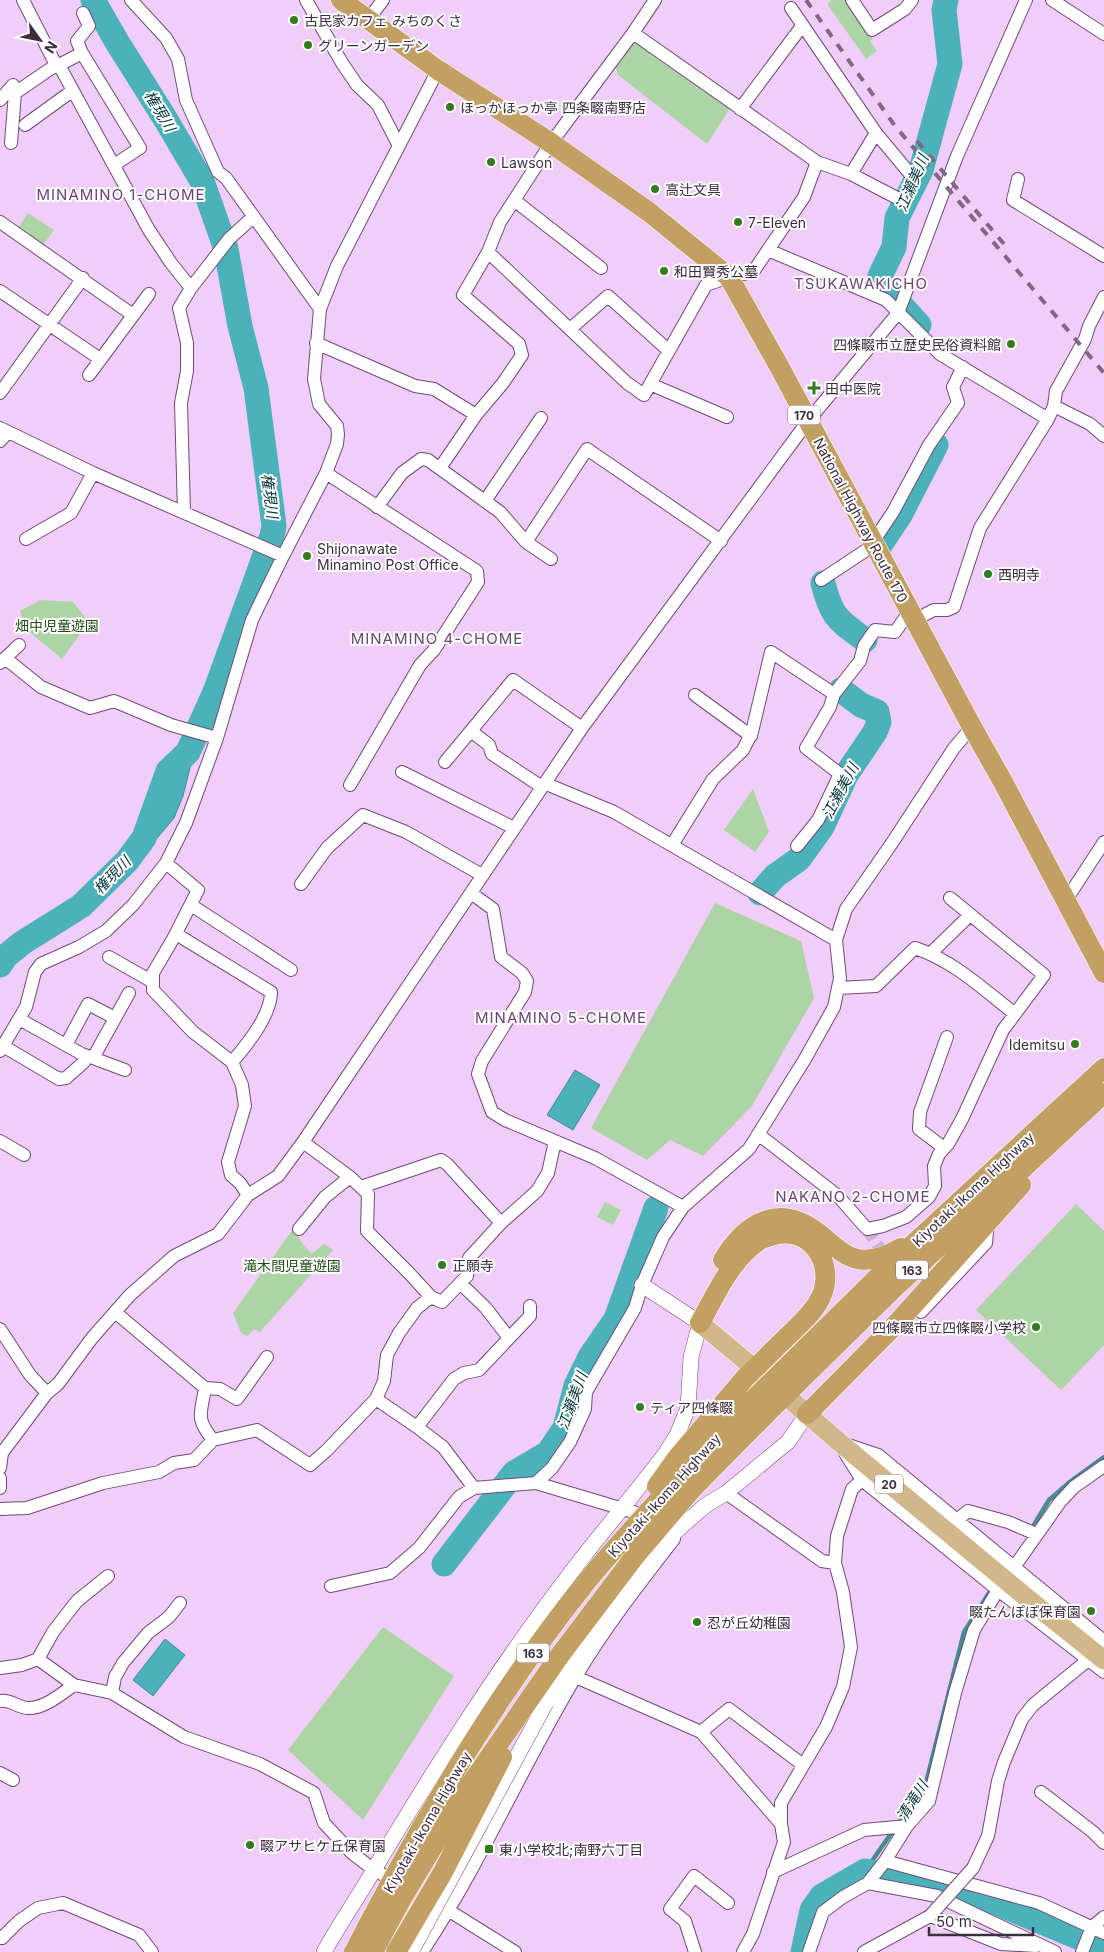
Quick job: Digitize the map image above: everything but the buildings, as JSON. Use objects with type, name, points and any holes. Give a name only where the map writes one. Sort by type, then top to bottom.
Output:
[{"type":"highway","name":"National Highway Route 170","points":[[341,0],[438,70],[551,143],[650,212],[729,277],[780,368],[972,728],[1004,782],[1104,973]]},
{"type":"highway","name":"Kiyotaki-Ikoma Highway","points":[[354,1952],[386,1890],[447,1785],[498,1703],[583,1586],[609,1555],[730,1422],[784,1403],[882,1272],[928,1232],[1104,1068]]},
{"type":"highway","name":"163","points":[[1053,1141],[1104,1093]]},
{"type":"highway","name":"Kiyotaki-Ikoma Highway","points":[[373,1952],[402,1898],[470,1785],[543,1694],[560,1655],[635,1556],[692,1489],[784,1403],[890,1290],[1053,1141]]},
{"type":"highway","points":[[784,1403],[898,1322],[1019,1188],[1053,1141]]},
{"type":"highway","points":[[700,1323],[712,1280],[728,1252],[742,1235],[758,1222],[776,1218],[789,1218],[804,1223],[851,1258],[869,1260],[887,1256],[928,1232]]},
{"type":"highway","name":"163","points":[[609,1555],[677,1458],[747,1371],[810,1314],[821,1297],[825,1282],[826,1268],[820,1252],[808,1240],[794,1234],[780,1234],[761,1239],[740,1256],[700,1323]]},
{"type":"highway","name":"163","points":[[396,1952],[543,1694]]},
{"type":"main road","points":[[700,1323],[747,1371]]},
{"type":"main road","name":"20","points":[[784,1403],[838,1442],[1044,1612],[1096,1660]]},
{"type":"street","points":[[23,0],[149,230],[171,263],[191,288]]},
{"type":"street","points":[[131,0],[166,38],[178,59],[186,100],[218,172],[226,178],[320,309]]},
{"type":"street","points":[[306,0],[342,63],[358,85],[378,105],[399,146]]},
{"type":"street","points":[[368,20],[383,0]]},
{"type":"street","points":[[440,468],[476,415],[504,383],[522,354],[519,344],[463,296],[488,252],[500,222],[514,200],[551,143],[633,33],[655,0]]},
{"type":"street","points":[[852,0],[872,30],[905,9],[912,0]]},
{"type":"street","points":[[0,1468],[2,1453],[47,1393],[58,1384],[92,1338],[130,1295],[174,1256],[218,1234],[248,1195],[278,1176],[303,1142],[582,728],[808,422],[898,312],[950,180],[957,156],[1026,0]]},
{"type":"street","points":[[1052,0],[1104,34]]},
{"type":"street","points":[[791,8],[876,133],[911,175]]},
{"type":"street","points":[[83,13],[89,26],[77,41],[82,53],[140,148],[114,165]]},
{"type":"street","points":[[740,109],[802,26]]},
{"type":"street","points":[[633,33],[817,162],[851,174],[901,200]]},
{"type":"street","points":[[11,143],[15,93],[57,65],[82,53]]},
{"type":"street","points":[[129,993],[89,1060],[66,1078],[59,1078],[2,1049],[26,1007],[35,972],[41,964],[79,947],[106,931],[133,905],[166,863],[186,823],[217,738],[272,551],[326,473],[337,444],[337,426],[318,404],[314,379],[320,309],[337,266],[438,70]]},
{"type":"street","points":[[0,100],[13,85]]},
{"type":"street","points":[[25,125],[72,91]]},
{"type":"street","points":[[851,174],[876,133]]},
{"type":"street","points":[[488,252],[630,385],[644,395],[706,285],[729,277],[753,272],[804,197],[817,162]]},
{"type":"street","points":[[1018,179],[1013,200],[1104,256]]},
{"type":"street","points":[[514,200],[601,268]]},
{"type":"street","points":[[184,512],[181,403],[187,371],[187,343],[179,308],[191,288],[225,243],[253,217]]},
{"type":"street","points":[[0,222],[83,278],[133,315]]},
{"type":"street","points":[[768,250],[886,300],[940,354],[1048,419]]},
{"type":"street","points":[[0,393],[83,278]]},
{"type":"street","points":[[0,291],[100,359]]},
{"type":"street","points":[[89,375],[149,294]]},
{"type":"street","points":[[570,329],[608,296],[669,351]]},
{"type":"street","points":[[797,846],[818,820],[840,774],[806,748],[830,707],[834,694],[860,661],[864,646],[875,630],[895,632],[912,616],[954,607],[980,528],[1048,419],[1054,406],[1056,391],[1085,340],[1089,326],[1104,298]]},
{"type":"street","points":[[316,343],[415,386],[434,388],[476,415]]},
{"type":"street","points":[[821,580],[874,544],[929,445],[958,403],[953,387],[964,368]]},
{"type":"street","points":[[650,384],[727,417]]},
{"type":"street","points":[[1054,406],[1090,424],[1104,436]]},
{"type":"street","points":[[485,501],[541,418]]},
{"type":"street","points":[[3,433],[272,551]]},
{"type":"street","points":[[526,542],[587,449],[721,541]]},
{"type":"street","points":[[377,506],[402,473],[421,459],[428,460],[500,512],[526,542],[551,559]]},
{"type":"street","points":[[26,539],[70,513],[93,473]]},
{"type":"street","points":[[326,473],[477,571],[478,582],[434,650],[420,665],[350,785]]},
{"type":"street","points":[[19,644],[3,660],[41,687],[90,708],[114,701],[171,725],[217,738]]},
{"type":"street","points":[[672,845],[713,779],[743,750],[751,736],[771,652],[834,694]]},
{"type":"street","points":[[445,762],[513,680],[582,728]]},
{"type":"street","points":[[695,695],[751,736]]},
{"type":"street","points":[[536,1483],[552,1468],[570,1442],[585,1409],[586,1392],[635,1308],[642,1285],[663,1237],[683,1207],[749,1149],[805,1060],[834,1007],[840,978],[836,940],[846,909],[954,748],[972,728]]},
{"type":"street","points":[[471,731],[489,745],[492,754],[543,785],[614,812],[836,940]]},
{"type":"street","points":[[402,772],[514,828]]},
{"type":"street","points":[[301,884],[327,848],[363,815],[406,832],[482,875]]},
{"type":"street","points":[[1066,900],[1104,842]]},
{"type":"street","points":[[166,863],[198,890],[176,934],[153,973],[153,990],[193,1032],[232,1062],[242,1085],[245,1106],[228,1162],[231,1175],[240,1183],[248,1195]]},
{"type":"street","points":[[471,894],[493,908],[501,957],[522,973],[527,982],[525,992],[482,1061],[478,1074],[492,1112],[505,1120],[595,1158],[683,1207]]},
{"type":"street","points":[[758,1134],[838,1196],[867,1229],[883,1226],[906,1217],[930,1197],[935,1186],[934,1166],[938,1154],[944,1148],[962,1119],[1003,1030],[1044,976],[969,916],[950,898]]},
{"type":"street","points":[[191,905],[291,970]]},
{"type":"street","points":[[932,953],[969,916]]},
{"type":"street","points":[[176,934],[271,992],[271,1003],[247,1044],[232,1062]]},
{"type":"street","points":[[838,988],[876,986],[915,948],[932,953],[963,972],[1015,1014]]},
{"type":"street","points":[[109,957],[153,982]]},
{"type":"street","points":[[66,1045],[88,1004],[115,1018]]},
{"type":"street","points":[[19,1019],[89,1060],[125,1070]]},
{"type":"street","points":[[944,1148],[919,1129],[920,1112],[947,1037]]},
{"type":"street","points":[[0,1141],[24,1155]]},
{"type":"street","points":[[303,1142],[350,1177],[368,1194],[366,1231],[431,1297],[442,1302],[467,1276],[469,1258],[501,1224],[537,1191],[548,1173],[554,1141]]},
{"type":"street","points":[[361,1187],[440,1160],[446,1164],[501,1224]]},
{"type":"street","points":[[299,1228],[325,1197],[350,1177]]},
{"type":"street","points":[[921,1312],[986,1243],[988,1222]]},
{"type":"street","points":[[460,1283],[485,1307],[509,1338]]},
{"type":"street","points":[[324,1952],[406,1815],[514,1650],[570,1574],[623,1509],[677,1436],[688,1408],[691,1357],[700,1323],[642,1285]]},
{"type":"street","points":[[0,1509],[27,1508],[103,1483],[159,1472],[174,1464],[194,1460],[213,1440],[257,1430],[310,1465],[376,1399],[384,1381],[387,1355],[399,1333],[418,1308],[431,1297]]},
{"type":"street","points":[[417,1427],[454,1379],[464,1373],[479,1370],[530,1316],[530,1306]]},
{"type":"street","points":[[115,1312],[205,1388],[220,1389],[237,1399],[266,1357]]},
{"type":"street","points":[[0,1329],[30,1375],[47,1393]]},
{"type":"street","points":[[205,1388],[200,1417],[202,1427],[213,1440]]},
{"type":"street","points":[[376,1399],[417,1427],[443,1448],[474,1488]]},
{"type":"street","points":[[411,1952],[543,1694],[572,1660],[615,1599],[657,1548],[706,1505],[726,1494],[788,1442],[784,1403]]},
{"type":"street","points":[[838,1442],[862,1480],[998,1590],[1096,1660],[1104,1672]]},
{"type":"street","points":[[838,1442],[878,1455],[1104,1641]]},
{"type":"street","points":[[809,1952],[823,1912],[842,1897],[870,1880],[883,1864],[904,1826],[929,1801],[955,1693],[974,1630],[998,1590],[1060,1502],[1074,1487],[1102,1470]]},
{"type":"street","points":[[0,1478],[0,1488]]},
{"type":"street","points":[[744,1952],[753,1934],[784,1842],[781,1824],[781,1803],[826,1726],[843,1687],[851,1647],[843,1592],[835,1563],[837,1536],[852,1489],[862,1480]]},
{"type":"street","points":[[331,1586],[390,1573],[419,1548],[459,1497],[474,1488],[536,1483],[683,1527]]},
{"type":"street","points":[[726,1494],[822,1561],[835,1563]]},
{"type":"street","points":[[957,1520],[968,1511],[1008,1522],[1036,1534]]},
{"type":"street","points":[[422,1952],[450,1910],[544,1733],[576,1677],[613,1620],[683,1527]]},
{"type":"street","points":[[0,1668],[22,1665],[38,1659],[53,1632],[77,1601],[108,1576]]},
{"type":"street","points":[[112,1693],[115,1678],[123,1663],[148,1633],[169,1617],[180,1603]]},
{"type":"street","points":[[38,1659],[74,1685],[112,1693],[184,1737],[260,1764],[314,1793],[324,1823],[352,1853],[374,1870],[450,1910],[515,1952]]},
{"type":"street","points":[[864,1952],[930,1916],[973,1868],[988,1836],[998,1780],[1022,1719],[1033,1705],[1096,1660]]},
{"type":"street","points":[[576,1677],[701,1732],[781,1824]]},
{"type":"street","points":[[0,1701],[5,1700],[27,1708],[46,1703],[74,1685]]},
{"type":"street","points":[[701,1732],[729,1709],[804,1765]]},
{"type":"street","points":[[0,1773],[13,1780]]},
{"type":"street","points":[[1041,1792],[1104,1843]]},
{"type":"street","points":[[773,1872],[864,1830],[904,1826]]},
{"type":"street","points":[[883,1864],[1039,1903],[1090,1930],[1104,1932]]},
{"type":"street","points":[[695,1952],[685,1920],[670,1909],[694,1876],[728,1903]]},
{"type":"street","points":[[870,1880],[937,1896],[1049,1949]]},
{"type":"street","points":[[0,1937],[2,1938],[38,1908],[63,1904],[139,1935],[152,1952]]},
{"type":"street","points":[[930,1916],[1001,1944],[1049,1949]]},
{"type":"street","points":[[1082,1952],[1090,1930],[1104,1916]]},
{"type":"green space","points":[[832,0],[846,0],[873,39],[870,41],[877,51],[866,59],[827,4]]},
{"type":"green space","points":[[633,39],[731,107],[707,144],[618,75],[615,64]]},
{"type":"green space","points":[[28,213],[54,230],[43,245],[18,228]]},
{"type":"green space","name":"畑中児童遊園","points":[[41,600],[73,602],[89,622],[62,659],[26,629],[20,611]]},
{"type":"green space","points":[[753,789],[769,832],[755,852],[724,830]]},
{"type":"green space","points":[[715,903],[801,941],[814,998],[752,1106],[703,1156],[670,1140],[647,1160],[591,1128]]},
{"type":"green space","points":[[605,1202],[621,1210],[613,1225],[597,1217]]},
{"type":"green space","points":[[1076,1204],[1104,1231],[1104,1345],[1061,1390],[976,1310]]},
{"type":"green space","name":"滝木間児童遊園","points":[[293,1229],[312,1254],[324,1244],[333,1250],[260,1332],[254,1329],[248,1336],[241,1333],[233,1313]]},
{"type":"green space","points":[[383,1627],[454,1676],[363,1820],[288,1750]]},
{"type":"shaded area","points":[[181,755],[192,760],[183,796],[174,818],[153,843],[139,838],[168,764]]},
{"type":"shaded area","points":[[575,1070],[600,1085],[573,1130],[547,1115]]},
{"type":"shaded area","points":[[165,1639],[185,1655],[153,1696],[133,1680]]},
{"type":"waterway","name":"権現川","points":[[0,965],[6,956],[22,943],[81,906],[127,861],[144,838],[168,771],[188,752],[215,692],[274,526],[256,388],[240,326],[226,249],[202,181],[93,0]]},
{"type":"waterway","name":"江瀬美川","points":[[919,325],[885,288],[880,276],[894,247],[897,218],[921,170],[950,64],[944,10],[946,0]]},
{"type":"waterway","name":"江瀬美川","points":[[880,545],[900,515],[936,445]]},
{"type":"waterway","name":"江瀬美川","points":[[823,583],[829,604],[837,617],[865,640]]},
{"type":"waterway","name":"江瀬美川","points":[[760,893],[775,876],[799,859],[822,827],[846,775],[875,732],[879,722],[877,712],[861,705],[841,690]]},
{"type":"waterway","name":"江瀬美川","points":[[444,1564],[514,1473],[548,1453],[565,1428],[576,1386],[590,1357],[616,1319],[656,1208]]},
{"type":"waterway","name":"清滝川","points":[[1032,1528],[1049,1500],[1104,1457]]},
{"type":"waterway","name":"清滝川","points":[[865,1871],[926,1783],[964,1632],[989,1593]]},
{"type":"waterway","points":[[803,1952],[812,1910],[822,1896],[865,1871],[968,1891],[1104,1948]]},
{"type":"tunnel","points":[[867,1229],[887,1260]]},
{"type":"railway","points":[[806,0],[895,126],[1104,373]]},
{"type":"railway","points":[[917,141],[1004,244]]},
{"type":"place","name":"古民家カフェ みちのくさ","points":[[294,20]]},
{"type":"place","name":"グリーンガーデン","points":[[308,45]]},
{"type":"place","name":"ほっかほっか亭 四条畷南野店","points":[[450,107]]},
{"type":"place","name":"Lawson","points":[[491,162]]},
{"type":"place","name":"高辻文具","points":[[655,189]]},
{"type":"place","name":"7-Eleven","points":[[738,222]]},
{"type":"place","name":"和田賢秀公墓","points":[[664,271]]},
{"type":"place","name":"四條畷市立歴史民俗資料館","points":[[1011,344]]},
{"type":"place","name":"田中医院","points":[[814,388]]},
{"type":"place","name":"Shijonawate Minamino Post Office","points":[[307,556]]},
{"type":"place","name":"西明寺","points":[[988,574]]},
{"type":"place","name":"Idemitsu","points":[[1075,1044]]},
{"type":"place","name":"正願寺","points":[[442,1265]]},
{"type":"place","name":"四條畷市立四條畷小学校","points":[[1036,1327]]},
{"type":"place","name":"ティア四條畷","points":[[640,1407]]},
{"type":"place","name":"畷たんぽぽ保育園","points":[[1091,1611]]},
{"type":"place","name":"忍が丘幼稚園","points":[[697,1622]]},
{"type":"place","name":"畷アサヒケ丘保育園","points":[[250,1845]]},
{"type":"place","name":"東小学校北;南野六丁目","points":[[489,1849]]},
{"type":"district","name":"MINAMINO 1-CHOME","points":[[121,194]]},
{"type":"district","name":"TSUKAWAKICHO","points":[[861,283]]},
{"type":"district","name":"MINAMINO 4-CHOME","points":[[437,638]]},
{"type":"district","name":"MINAMINO 5-CHOME","points":[[561,1017]]},
{"type":"district","name":"NAKANO 2-CHOME","points":[[853,1196]]}]
